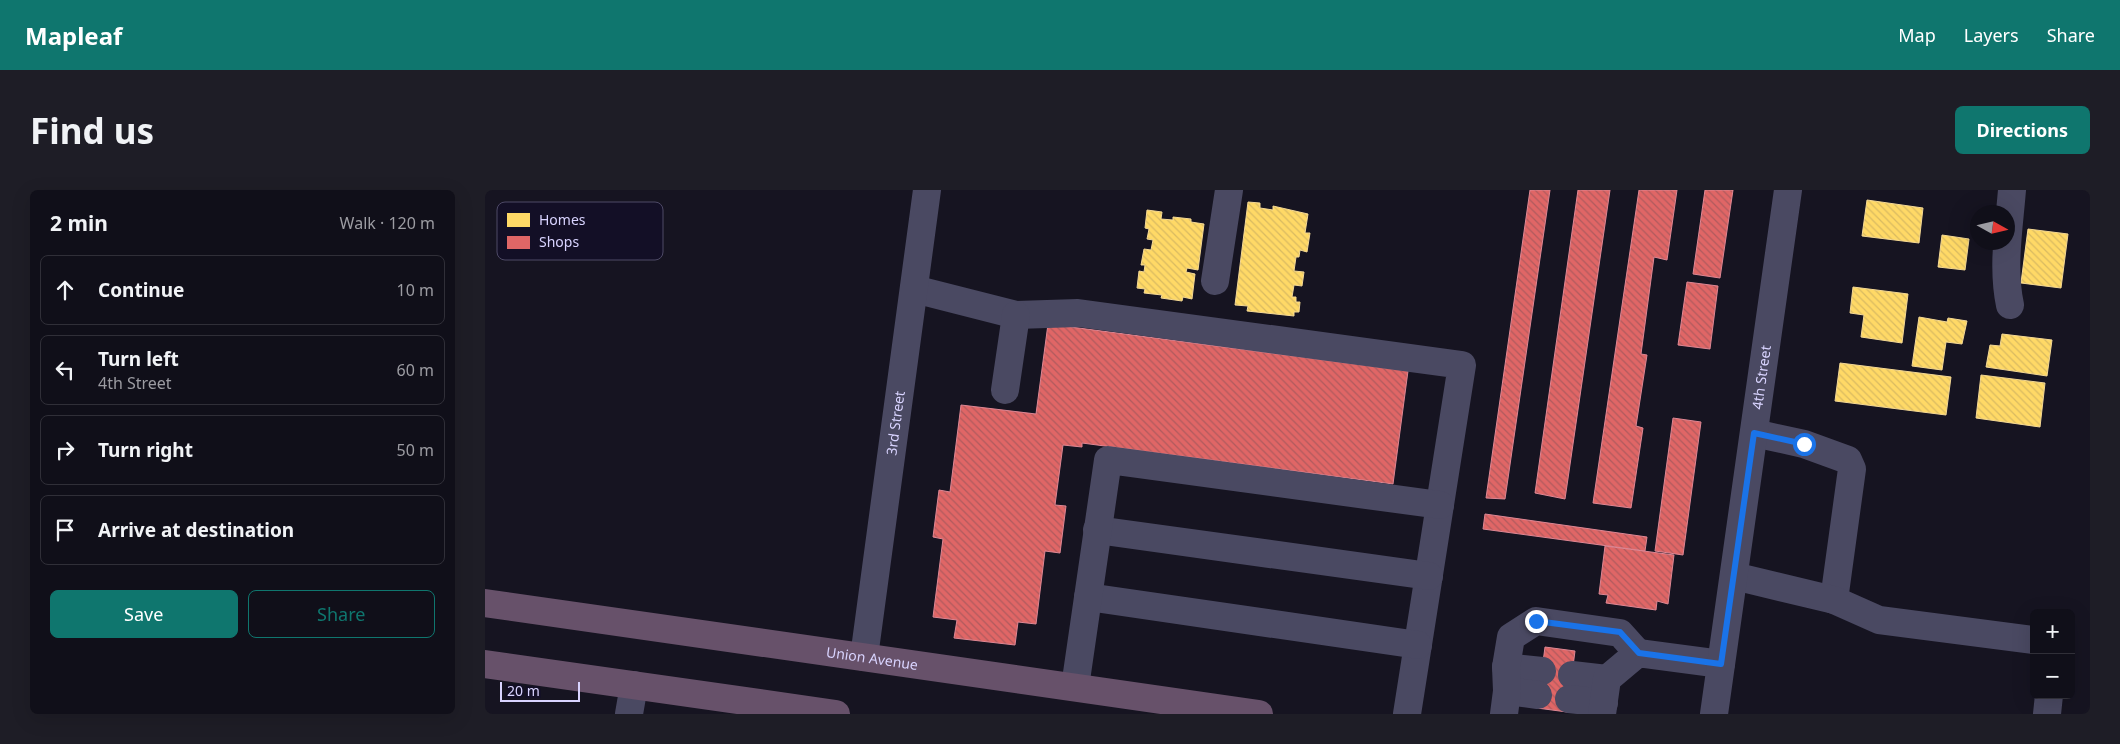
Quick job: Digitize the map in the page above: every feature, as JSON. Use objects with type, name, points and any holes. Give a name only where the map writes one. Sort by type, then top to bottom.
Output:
[{"type":"highway","name":"Union Avenue","points":[[485,602],[1259,714]]},
{"type":"highway","points":[[485,664],[836,714]]},
{"type":"street","name":"3rd Street","points":[[864,657],[927,190]]},
{"type":"street","points":[[1215,281],[1229,190]]},
{"type":"street","name":"4th Street","points":[[1714,714],[1789,190]]},
{"type":"street","points":[[2010,305],[2007,290],[2006,259],[2012,190]]},
{"type":"street","points":[[914,289],[1016,315],[1079,313],[1463,365],[1407,714]]},
{"type":"street","points":[[1005,390],[1016,315]]},
{"type":"street","points":[[1754,433],[1804,444],[1848,460],[1852,469],[1834,600]]},
{"type":"street","points":[[1075,687],[1108,460],[1440,505]]},
{"type":"street","points":[[1097,530],[1429,576]]},
{"type":"street","points":[[1734,576],[1834,600],[1879,620],[2030,639]]},
{"type":"street","points":[[1088,597],[1418,645]]},
{"type":"street","points":[[1540,683],[1506,691],[1511,637],[1536,621],[1620,632],[1639,653],[1721,664]]},
{"type":"street","points":[[1570,687],[1604,699],[1639,653]]},
{"type":"street","points":[[629,714],[634,685]]},
{"type":"street","points":[[2047,714],[2049,699]]},
{"type":"building: Homes","points":[[1867,200],[1923,208],[1919,243],[1862,236]]},
{"type":"building: Homes","points":[[1248,202],[1260,203],[1260,208],[1273,210],[1273,206],[1308,214],[1305,233],[1310,233],[1307,252],[1300,250],[1299,257],[1296,257],[1294,271],[1304,272],[1302,286],[1294,285],[1292,297],[1296,297],[1296,302],[1300,302],[1299,312],[1294,312],[1294,316],[1247,311],[1248,306],[1235,305]]},
{"type":"building: Homes","points":[[1147,210],[1162,212],[1161,219],[1173,220],[1173,217],[1191,219],[1191,222],[1204,224],[1198,270],[1187,268],[1186,272],[1195,274],[1192,299],[1183,297],[1182,301],[1161,298],[1162,295],[1144,293],[1145,289],[1137,288],[1139,271],[1144,272],[1145,265],[1141,265],[1144,249],[1151,250],[1153,240],[1147,239],[1149,229],[1145,228]]},
{"type":"building: Homes","points":[[2028,229],[2068,234],[2061,288],[2021,283]]},
{"type":"building: Homes","points":[[1942,235],[1969,239],[1965,270],[1938,267]]},
{"type":"building: Homes","points":[[1853,287],[1908,294],[1902,343],[1861,337],[1864,315],[1850,313]]},
{"type":"building: Homes","points":[[1919,317],[1947,322],[1948,318],[1967,321],[1962,344],[1946,342],[1942,370],[1912,366]]},
{"type":"building: Homes","points":[[2002,334],[2052,340],[2047,376],[1986,367],[1990,345],[2000,346]]},
{"type":"building: Homes","points":[[1840,363],[1951,377],[1946,415],[1835,401]]},
{"type":"building: Homes","points":[[1981,375],[2045,383],[2040,427],[1976,418]]},
{"type":"building: Shops","points":[[1530,190],[1550,190],[1505,499],[1486,498]]},
{"type":"building: Shops","points":[[1578,190],[1610,190],[1565,499],[1535,493]]},
{"type":"building: Shops","points":[[1639,190],[1677,190],[1667,260],[1654,257],[1641,354],[1647,355],[1636,426],[1643,428],[1631,508],[1593,503]]},
{"type":"building: Shops","points":[[1705,190],[1733,190],[1720,278],[1693,274]]},
{"type":"building: Shops","points":[[1687,282],[1718,286],[1710,349],[1678,345]]},
{"type":"building: Shops","points":[[1048,324],[1408,371],[1393,484],[1082,443],[1082,447],[1063,445],[1055,505],[1066,506],[1060,553],[1045,551],[1036,624],[1018,622],[1015,645],[954,638],[957,620],[933,617],[943,539],[933,537],[939,490],[950,492],[961,405],[1036,414]]},
{"type":"building: Shops","points":[[1673,418],[1701,422],[1683,555],[1655,551]]},
{"type":"building: Shops","points":[[1485,514],[1647,537],[1645,551],[1483,529]]},
{"type":"building: Shops","points":[[1605,546],[1674,555],[1668,604],[1657,601],[1656,610],[1606,603],[1608,595],[1599,594]]},
{"type":"building: Shops","points":[[1545,647],[1575,651],[1567,712],[1537,708]]},
{"type":"route","points":[[1536,621],[1620,632],[1639,653],[1721,664],[1754,433],[1804,444]]}]
